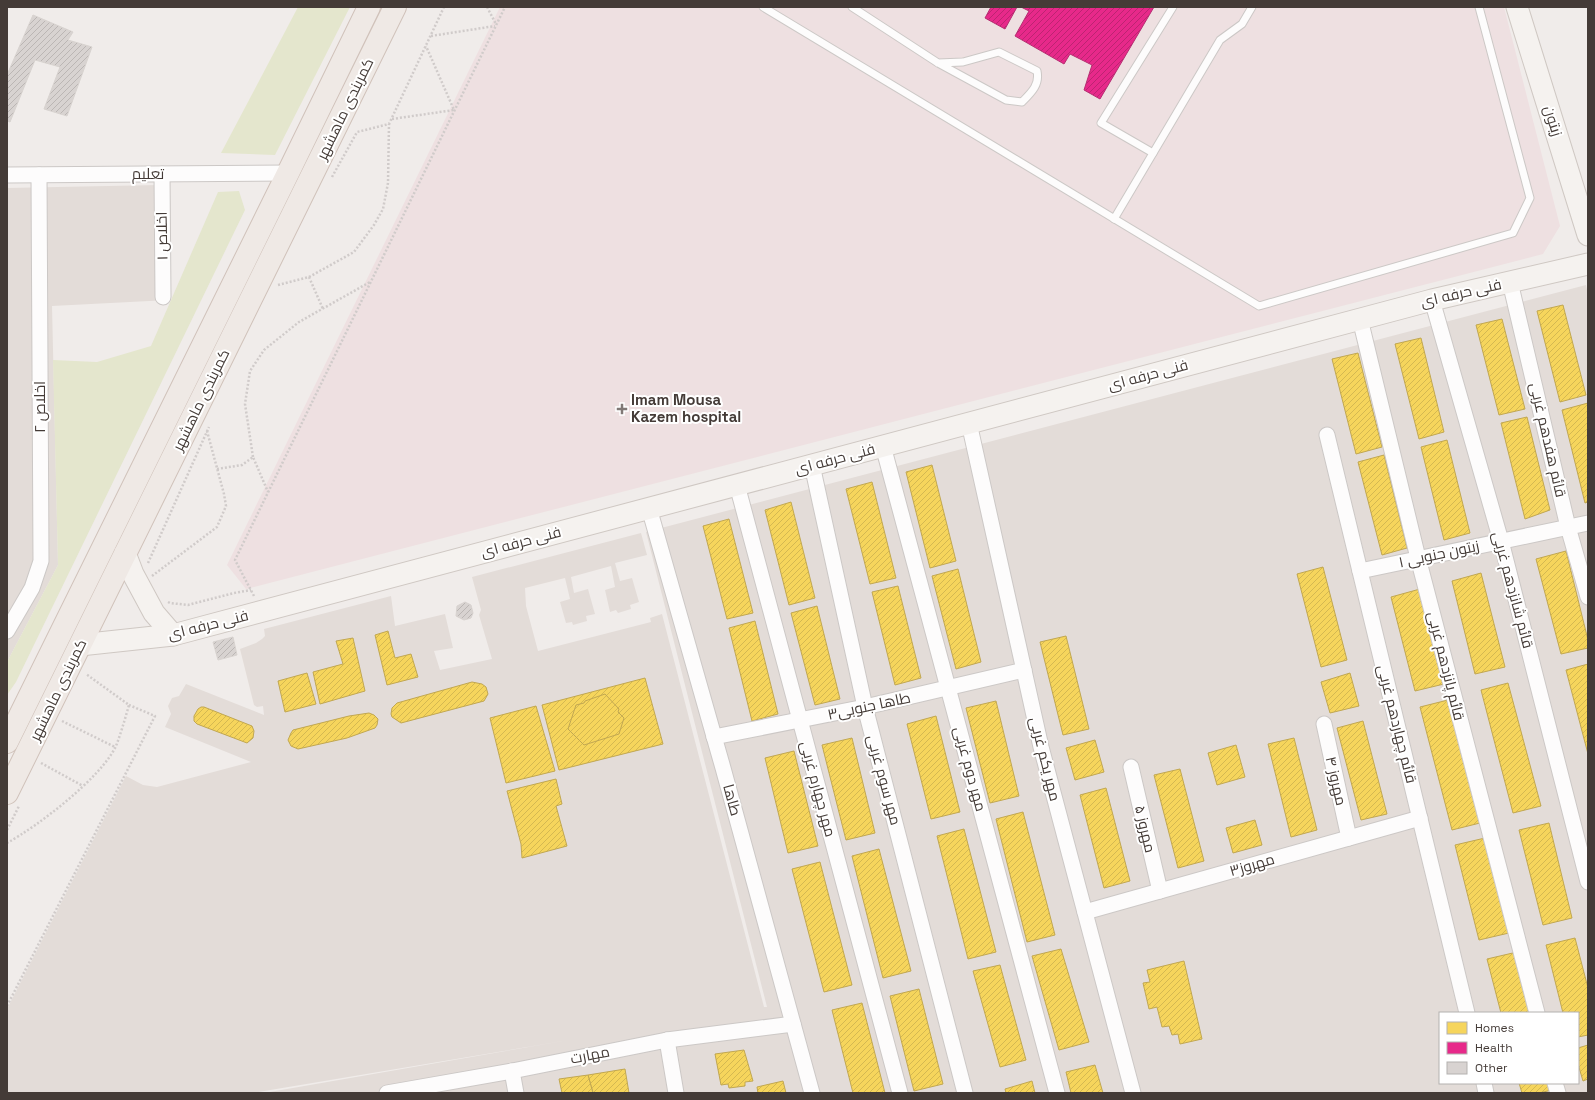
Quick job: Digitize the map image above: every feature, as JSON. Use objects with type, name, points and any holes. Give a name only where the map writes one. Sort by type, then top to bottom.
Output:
[{"type":"main road","name":"کمربندی ماهشهر","points":[[7,742],[14,719],[288,173],[369,7]]},
{"type":"main road","name":"کمربندی ماهشهر","points":[[7,793],[125,553],[203,426],[395,7]]},
{"type":"street","name":"زیتون","points":[[1517,7],[1588,235]]},
{"type":"street","name":"تعلیم","points":[[7,175],[288,173]]},
{"type":"street","name":"اخلاص ۱","points":[[162,174],[163,297]]},
{"type":"street","name":"اخلاص ۲","points":[[7,631],[32,588],[41,561],[39,175]]},
{"type":"street","name":"فنی حرفه ای","points":[[80,645],[173,635],[1432,300],[1588,264]]},
{"type":"street","name":"قائم هفدهم غربی","points":[[1510,282],[1568,527],[1588,597]]},
{"type":"street","name":"قائم شانزدهم غربی","points":[[1432,300],[1501,541],[1588,882]]},
{"type":"street","name":"قائم پانزدهم غربی","points":[[1360,319],[1418,558],[1537,1012]]},
{"type":"street","name":"مهر یکم غربی","points":[[969,423],[1041,747],[1133,1093]]},
{"type":"street","name":"قائم چهاردهم غربی","points":[[1327,435],[1467,1012]]},
{"type":"street","name":"مهر دوم غربی","points":[[883,446],[1057,1093]]},
{"type":"street","name":"مهر سوم غربی","points":[[812,465],[865,707],[964,1093]]},
{"type":"street","name":"مهر چهارم غربی","points":[[737,485],[900,1093]]},
{"type":"street","name":"طاها","points":[[649,508],[812,1093]]},
{"type":"street","name":"زیتون جنوبی ۱","points":[[1360,570],[1588,523]]},
{"type":"street","points":[[125,553],[133,574],[143,582],[154,613],[173,635]]},
{"type":"street","name":"طاها جنوبی۳","points":[[714,737],[865,707],[1024,670]]},
{"type":"street","name":"مهروز ۴","points":[[1324,724],[1349,838]]},
{"type":"street","name":"مهروز ۵","points":[[1131,767],[1160,891]]},
{"type":"street","name":"مهروز۳","points":[[1085,912],[1420,818]]},
{"type":"street","name":"مهارت","points":[[387,1093],[512,1071],[667,1040],[793,1024]]},
{"type":"street","points":[[667,1040],[676,1093]]},
{"type":"street","points":[[512,1071],[516,1093]]},
{"type":"lane","points":[[762,7],[1259,306],[1513,233],[1530,198],[1479,7]]},
{"type":"lane","points":[[852,7],[938,63],[1006,100],[1022,102],[1035,88],[1038,77],[1037,71],[999,52],[963,62],[938,63]]},
{"type":"lane","points":[[1154,153],[1101,123],[1173,7]]},
{"type":"lane","points":[[1114,219],[1220,40],[1242,24],[1252,7]]},
{"type":"path","points":[[278,279],[275,285],[309,277],[354,252],[374,225],[383,209],[388,183],[389,124],[444,7]]},
{"type":"path","points":[[487,7],[496,25]]},
{"type":"path","points":[[165,599],[170,603],[188,605],[251,590],[235,560],[505,7]]},
{"type":"path","points":[[430,36],[496,25]]},
{"type":"path","points":[[426,46],[454,110]]},
{"type":"path","points":[[391,119],[454,110]]},
{"type":"path","points":[[332,178],[357,132],[389,124]]},
{"type":"path","points":[[309,277],[323,309]]},
{"type":"path","points":[[268,492],[253,456],[245,404],[250,371],[264,350],[299,322],[371,281]]},
{"type":"path","points":[[143,582],[217,527],[226,506],[217,469],[203,426]]},
{"type":"path","points":[[143,582],[148,561],[203,426]]},
{"type":"path","points":[[217,469],[242,465],[253,456]]},
{"type":"path","points":[[7,1006],[155,716],[129,705],[85,674]]},
{"type":"path","points":[[7,843],[51,813],[95,775],[115,747],[129,705]]},
{"type":"path","points":[[46,714],[115,747]]},
{"type":"path","points":[[41,763],[83,786]]},
{"type":"shaded area","name":"Imam Mousa Kazem hospital","points":[[500,7],[1504,7],[1560,226],[1543,254],[246,589],[227,565]]},
{"type":"shaded area","points":[[159,185],[169,300],[52,306],[58,565],[7,662],[7,188]]},
{"type":"shaded area","points":[[1586,285],[1588,294],[1588,1093],[264,1093],[569,1040],[253,1093],[7,1093],[7,1009],[126,776],[143,785],[157,787],[251,762],[165,727],[171,714],[168,706],[172,698],[179,696],[186,684],[264,715],[263,706],[257,707],[254,705],[240,649],[262,639],[265,636],[264,629],[391,596],[395,626],[445,614],[453,648],[434,651],[440,670],[492,659],[479,615],[481,610],[472,577],[641,533],[647,555],[615,563],[620,581],[632,578],[639,602],[630,605],[631,609],[618,613],[616,610],[610,612],[605,590],[615,587],[611,566],[571,577],[574,593],[588,589],[595,614],[586,616],[587,621],[573,625],[572,622],[566,623],[560,602],[570,599],[565,578],[525,588],[526,606],[538,651],[651,622],[650,618],[662,614],[764,1007],[767,1007],[646,532]]},
{"type":"green space","points":[[298,7],[350,7],[275,155],[221,153]]},
{"type":"green space","points":[[239,191],[245,210],[16,682],[7,695],[7,662],[58,565],[53,360],[97,362],[151,346],[218,192]]},
{"type":"building: Homes","points":[[1563,305],[1586,395],[1560,402],[1537,311]]},
{"type":"building: Homes","points":[[1502,319],[1525,409],[1499,415],[1476,325]]},
{"type":"building: Homes","points":[[1421,338],[1444,432],[1419,439],[1395,344]]},
{"type":"building: Homes","points":[[1358,353],[1382,447],[1356,454],[1332,359]]},
{"type":"building: Homes","points":[[1588,403],[1588,502],[1585,503],[1562,410]]},
{"type":"building: Homes","points":[[1527,417],[1550,510],[1525,519],[1501,423]]},
{"type":"building: Homes","points":[[1447,440],[1470,533],[1444,540],[1421,447]]},
{"type":"building: Homes","points":[[1384,455],[1407,548],[1382,555],[1358,462]]},
{"type":"building: Homes","points":[[932,465],[956,561],[930,568],[906,472]]},
{"type":"building: Homes","points":[[872,482],[896,578],[870,584],[846,489]]},
{"type":"building: Homes","points":[[791,502],[815,598],[789,605],[765,510]]},
{"type":"building: Homes","points":[[729,519],[753,613],[727,619],[703,526]]},
{"type":"building: Homes","points":[[1566,551],[1588,640],[1588,648],[1561,654],[1536,559]]},
{"type":"building: Homes","points":[[1323,567],[1347,660],[1321,667],[1297,574]]},
{"type":"building: Homes","points":[[958,569],[981,662],[956,669],[932,576]]},
{"type":"building: Homes","points":[[1481,573],[1505,667],[1475,674],[1452,581]]},
{"type":"building: Homes","points":[[898,586],[921,678],[895,685],[872,592]]},
{"type":"building: Homes","points":[[1420,589],[1444,684],[1415,691],[1391,597]]},
{"type":"building: Homes","points":[[817,606],[840,699],[815,705],[791,613]]},
{"type":"building: Homes","points":[[755,621],[778,714],[752,721],[729,628]]},
{"type":"building: Homes","points":[[388,631],[395,658],[411,654],[418,677],[387,685],[375,635]]},
{"type":"building: Homes","points":[[1066,636],[1089,729],[1063,735],[1040,642]]},
{"type":"building: Homes","points":[[353,638],[365,691],[320,704],[313,672],[343,664],[336,641]]},
{"type":"building: Homes","points":[[1588,664],[1588,754],[1566,670]]},
{"type":"building: Homes","points":[[307,673],[316,704],[285,712],[278,681]]},
{"type":"building: Homes","points":[[1350,673],[1359,706],[1330,713],[1321,682]]},
{"type":"building: Homes","points":[[645,678],[663,744],[559,770],[542,705]]},
{"type":"building: Homes","points":[[472,682],[482,684],[486,687],[488,694],[484,701],[401,723],[392,717],[392,708],[397,703]]},
{"type":"building: Homes","points":[[1508,683],[1541,806],[1513,813],[1481,690]]},
{"type":"building: Homes","points":[[605,694],[619,709],[618,712],[624,718],[619,734],[584,745],[568,729],[576,705]]},
{"type":"building: Homes","points":[[1448,700],[1480,823],[1452,830],[1420,707]]},
{"type":"building: Homes","points":[[996,701],[1019,796],[990,803],[966,708]]},
{"type":"building: Homes","points":[[536,706],[555,771],[506,783],[490,718]]},
{"type":"building: Homes","points":[[201,707],[252,726],[254,731],[253,738],[247,743],[197,724],[194,721],[194,716]]},
{"type":"building: Homes","points":[[369,713],[378,719],[375,728],[347,738],[298,749],[291,746],[288,740],[293,730],[349,716]]},
{"type":"building: Homes","points":[[936,716],[960,812],[931,819],[907,724]]},
{"type":"building: Homes","points":[[1363,721],[1387,814],[1361,820],[1337,728]]},
{"type":"building: Homes","points":[[852,738],[875,833],[846,840],[822,745]]},
{"type":"building: Homes","points":[[1294,738],[1317,830],[1291,837],[1268,744]]},
{"type":"building: Homes","points":[[1095,740],[1104,772],[1075,780],[1066,748]]},
{"type":"building: Homes","points":[[1236,745],[1245,777],[1217,785],[1208,753]]},
{"type":"building: Homes","points":[[794,751],[818,846],[788,853],[765,758]]},
{"type":"building: Homes","points":[[1180,769],[1204,861],[1178,868],[1154,775]]},
{"type":"building: Homes","points":[[556,779],[562,804],[556,806],[567,846],[522,858],[521,844],[507,791]]},
{"type":"building: Homes","points":[[1106,788],[1130,881],[1104,888],[1080,795]]},
{"type":"building: Homes","points":[[1023,812],[1055,935],[1027,942],[996,819]]},
{"type":"building: Homes","points":[[1255,820],[1262,845],[1233,853],[1226,828]]},
{"type":"building: Homes","points":[[1549,823],[1572,918],[1543,925],[1519,830]]},
{"type":"building: Homes","points":[[964,829],[996,952],[968,959],[937,836]]},
{"type":"building: Homes","points":[[1485,838],[1509,933],[1479,940],[1455,845]]},
{"type":"building: Homes","points":[[879,849],[911,971],[883,978],[852,856]]},
{"type":"building: Homes","points":[[820,862],[852,985],[824,992],[792,869]]},
{"type":"building: Homes","points":[[1575,938],[1588,988],[1588,1035],[1579,1037],[1579,1012],[1563,1012],[1546,945]]},
{"type":"building: Homes","points":[[1061,949],[1089,1042],[1059,1050],[1032,956]]},
{"type":"building: Homes","points":[[1517,952],[1532,1012],[1501,1012],[1487,959]]},
{"type":"building: Homes","points":[[1184,961],[1202,1039],[1180,1044],[1178,1034],[1172,1035],[1169,1026],[1162,1027],[1157,1007],[1149,1009],[1143,983],[1150,982],[1147,970]]},
{"type":"building: Homes","points":[[1000,965],[1026,1060],[1000,1067],[973,971]]},
{"type":"building: Homes","points":[[919,989],[943,1084],[914,1091],[890,996]]},
{"type":"building: Homes","points":[[862,1003],[885,1093],[853,1093],[832,1010]]},
{"type":"building: Homes","points":[[1588,1045],[1588,1079],[1583,1081],[1579,1067],[1579,1048]]},
{"type":"building: Homes","points":[[744,1050],[753,1081],[745,1082],[745,1086],[729,1088],[728,1084],[721,1085],[715,1054]]},
{"type":"building: Homes","points":[[1095,1065],[1103,1093],[1071,1093],[1066,1072]]},
{"type":"building: Homes","points":[[625,1069],[629,1093],[593,1093],[588,1075]]},
{"type":"building: Homes","points":[[588,1075],[593,1093],[562,1093],[559,1079]]},
{"type":"building: Homes","points":[[783,1081],[786,1093],[758,1093],[757,1087]]},
{"type":"building: Homes","points":[[1032,1081],[1035,1093],[1006,1093],[1005,1089]]},
{"type":"building: Homes","points":[[1519,1084],[1550,1084],[1552,1090],[1539,1093],[1522,1093]]},
{"type":"building: Health","points":[[991,7],[1017,7],[1005,29],[985,18]]},
{"type":"building: Health","points":[[1021,7],[1154,7],[1100,99],[1084,90],[1092,65],[1070,54],[1064,64],[1015,36],[1029,11]]},
{"type":"building: Other","points":[[33,15],[73,32],[68,40],[92,47],[67,116],[44,109],[60,67],[35,60],[10,122],[7,121],[7,75]]},
{"type":"building: Other","points":[[465,602],[471,605],[473,613],[471,618],[464,620],[456,616],[457,606]]},
{"type":"building: Other","points":[[233,637],[237,655],[218,660],[213,642]]},
{"type":"place","name":"Imam Mousa Kazem hospital","points":[[622,409]]}]
